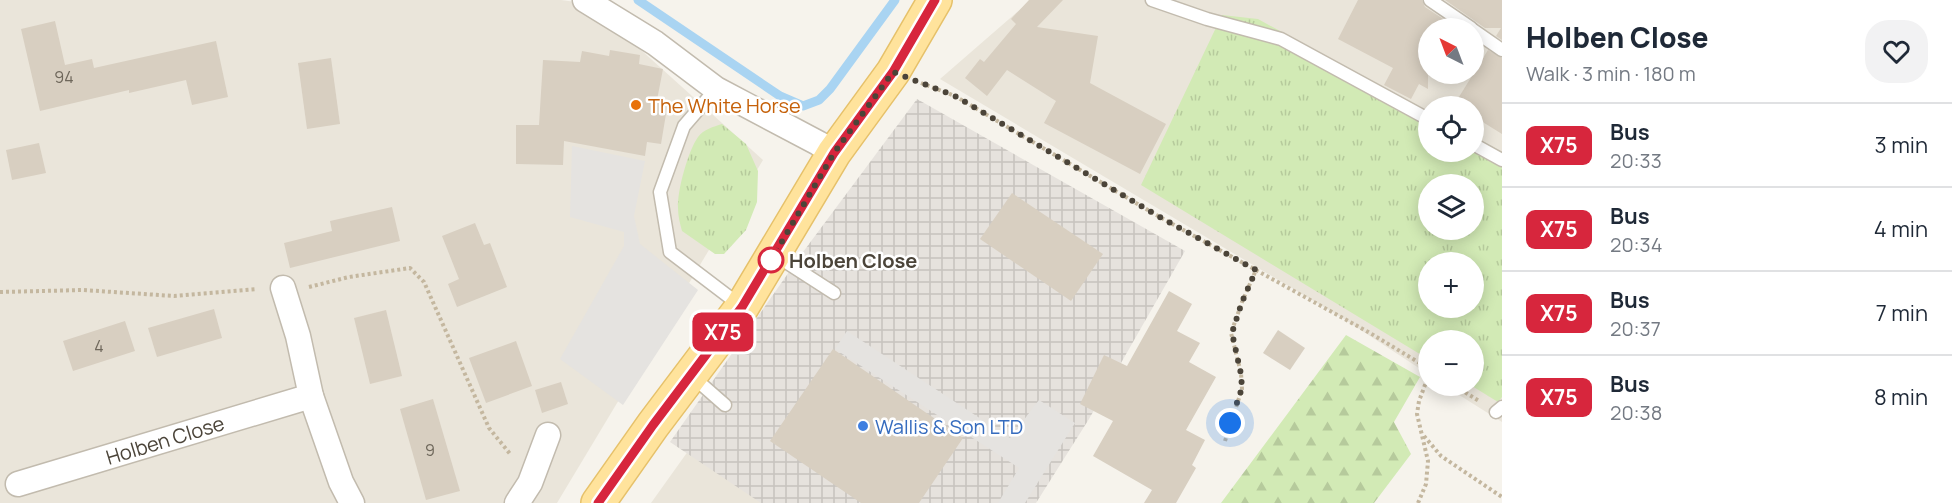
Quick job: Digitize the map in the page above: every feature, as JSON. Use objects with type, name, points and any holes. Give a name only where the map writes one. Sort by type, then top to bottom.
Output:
[{"type":"main road","points":[[598,503],[653,425],[742,307],[834,153],[893,72],[935,0]]},
{"type":"street","points":[[585,0],[655,44],[716,89],[834,153]]},
{"type":"street","points":[[283,288],[298,336],[311,396],[341,482],[352,503]]},
{"type":"street","name":"Holben Close","points":[[18,484],[311,396]]},
{"type":"street","points":[[517,503],[530,483],[548,435]]},
{"type":"lane","points":[[1152,0],[1207,19],[1281,39],[1418,114]]},
{"type":"lane","points":[[1430,0],[1456,18]]},
{"type":"lane","points":[[1484,37],[1502,50]]},
{"type":"lane","points":[[716,89],[684,126],[660,192],[670,252],[742,307]]},
{"type":"lane","points":[[1484,150],[1502,160]]},
{"type":"lane","points":[[774,254],[834,293]]},
{"type":"lane","points":[[691,375],[725,405]]},
{"type":"path","points":[[893,72],[955,96],[1158,216],[1418,362]]},
{"type":"path","points":[[1225,441],[1242,388],[1232,333],[1256,270]]},
{"type":"path","points":[[1418,503],[1426,484],[1428,461],[1417,414],[1421,396]]},
{"type":"path","points":[[1423,436],[1440,456],[1502,497]]},
{"type":"shaded area","points":[[0,0],[561,0],[590,4],[763,160],[557,503],[0,503]]},
{"type":"shaded area","points":[[1031,0],[1491,0],[1502,8],[1502,422],[1461,396],[1484,396],[1484,330],[1418,330],[1418,367],[1344,319],[940,79]]},
{"type":"shaded area","points":[[917,99],[1185,251],[1089,419],[1036,503],[761,503],[670,442],[803,252]]},
{"type":"shaded area","points":[[572,146],[645,161],[634,216],[640,244],[698,290],[623,405],[560,359],[624,246],[624,232],[570,217]]},
{"type":"shaded area","points":[[847,331],[1010,438],[1039,400],[1075,423],[1025,503],[998,503],[1019,468],[835,349]]},
{"type":"shaded area","points":[[696,440],[781,503],[651,503]]},
{"type":"green space","points":[[1222,15],[1258,19],[1418,107],[1418,162],[1484,162],[1484,142],[1502,152],[1502,397],[1498,402],[1484,393],[1484,330],[1418,330],[1418,353],[1141,185]]},
{"type":"green space","points":[[722,124],[746,144],[758,171],[757,202],[746,230],[724,254],[715,254],[682,231],[678,201],[684,171],[694,143],[703,132]]},
{"type":"green space","points":[[1346,335],[1418,376],[1418,380],[1394,422],[1411,454],[1374,503],[1221,503]]},
{"type":"building","points":[[1029,0],[1063,0],[1037,27],[1098,36],[1090,83],[1166,124],[1140,174],[1044,123],[1056,101],[1007,70],[987,96],[965,78],[980,59],[984,62],[1016,24],[1011,19]]},
{"type":"building","points":[[1358,0],[1422,0],[1425,7],[1442,18],[1418,18],[1419,84],[1411,99],[1384,85],[1393,68],[1338,39]]},
{"type":"building","points":[[1445,0],[1502,0],[1502,40],[1496,36],[1501,28],[1485,28],[1484,18],[1471,18]]},
{"type":"building","points":[[55,21],[65,65],[92,59],[94,68],[216,41],[228,97],[192,105],[186,80],[129,93],[129,90],[40,111],[21,29]]},
{"type":"building","name":"The White Horse","points":[[610,50],[640,55],[639,64],[663,69],[657,100],[668,102],[661,144],[647,142],[645,156],[564,141],[563,165],[516,164],[516,125],[539,125],[543,60],[580,62],[582,51],[609,56]]},
{"type":"building","points":[[1488,50],[1502,58],[1502,134],[1484,123],[1484,96],[1460,96],[1467,84],[1484,84],[1484,56]]},
{"type":"building","points":[[331,58],[340,124],[307,129],[298,63]]},
{"type":"building","points":[[39,143],[46,173],[12,180],[6,150]]},
{"type":"building","points":[[1012,193],[1103,254],[1071,301],[980,239]]},
{"type":"building","points":[[392,207],[400,241],[290,268],[284,243],[332,231],[330,221]]},
{"type":"building","points":[[475,223],[484,245],[490,243],[507,287],[457,307],[448,284],[459,279],[442,236]]},
{"type":"building","points":[[1169,291],[1192,304],[1177,331],[1200,343],[1189,362],[1216,377],[1186,430],[1205,440],[1192,465],[1196,468],[1176,503],[1144,503],[1152,490],[1093,456],[1113,421],[1080,404],[1104,355],[1127,366]]},
{"type":"building","points":[[214,309],[222,338],[157,357],[148,328]]},
{"type":"building","points":[[386,310],[402,376],[370,384],[354,318]]},
{"type":"building","points":[[125,321],[135,351],[73,371],[63,341]]},
{"type":"building","points":[[1278,330],[1305,348],[1290,370],[1263,353]]},
{"type":"building","points":[[516,341],[532,386],[486,403],[469,358]]},
{"type":"building","name":"Wallis & Son LTD","points":[[833,349],[963,438],[919,503],[861,503],[770,441]]},
{"type":"building","points":[[561,382],[568,404],[542,413],[535,390]]},
{"type":"building","points":[[433,399],[460,491],[426,500],[400,409]]},
{"type":"waterway","points":[[638,0],[780,96],[803,106],[819,100],[830,89],[895,0]]},
{"type":"bus line","name":"X75","points":[[598,503],[653,425],[742,307],[834,153],[893,72],[935,0]]},
{"type":"place","name":"The White Horse","points":[[636,105]]},
{"type":"place","name":"Holben Close","points":[[771,260]]},
{"type":"place","name":"Wallis & Son LTD","points":[[863,426]]},
{"type":"route","points":[[771,260],[834,153],[893,72],[955,96],[1158,216],[1256,270],[1232,333],[1242,388],[1230,423]]}]
